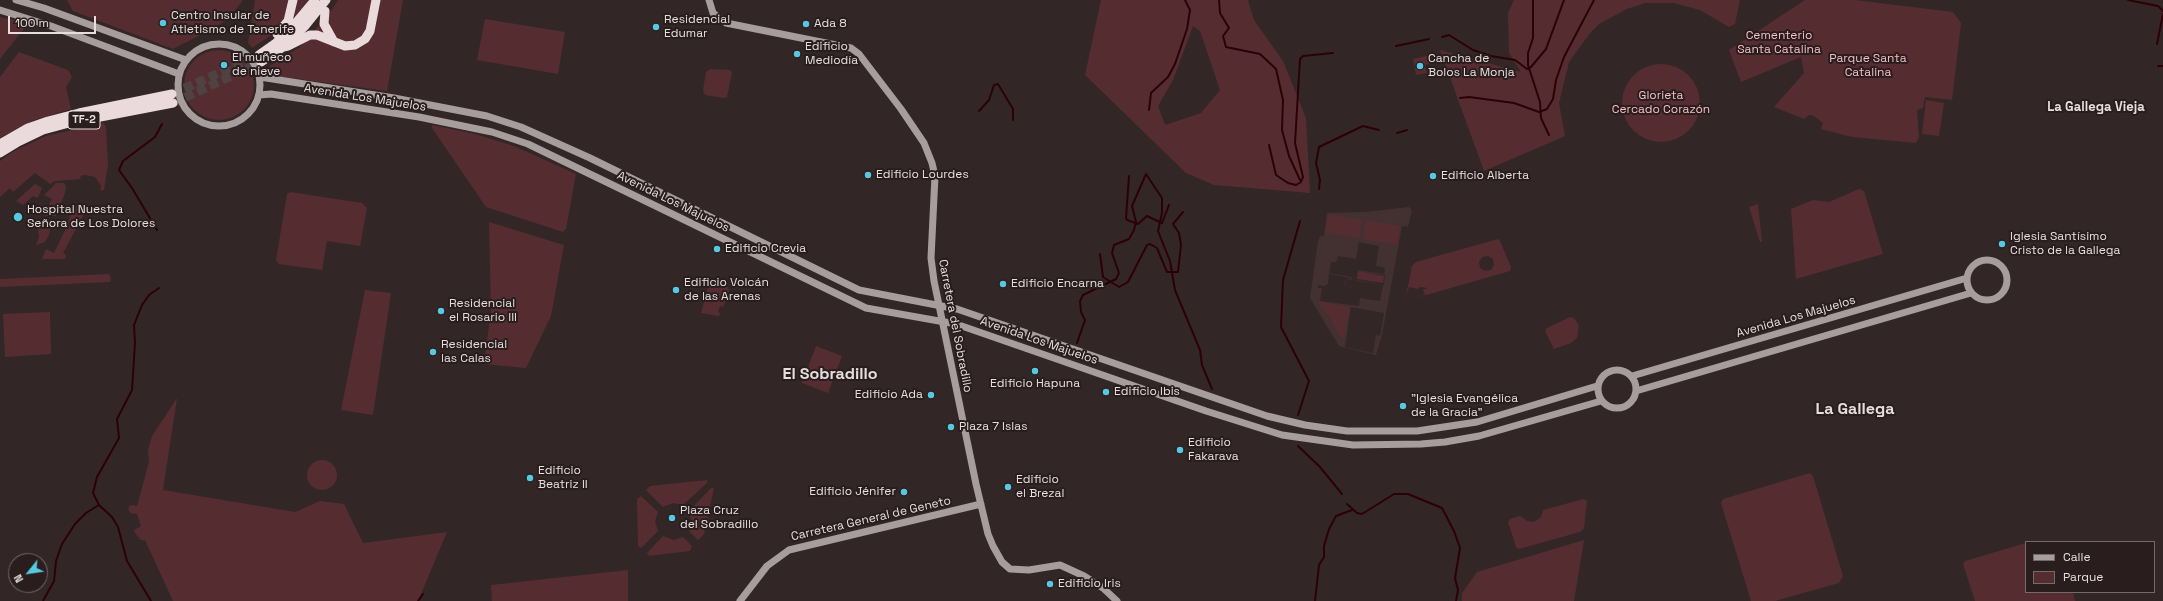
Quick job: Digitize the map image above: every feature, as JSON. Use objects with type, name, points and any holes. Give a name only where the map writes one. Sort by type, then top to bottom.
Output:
[{"type":"highway","points":[[260,56],[285,26],[290,16],[292,0]]},
{"type":"highway","points":[[260,56],[276,43],[295,24],[314,0]]},
{"type":"highway","points":[[284,46],[305,26],[326,0]]},
{"type":"highway","points":[[298,40],[325,11],[333,0]]},
{"type":"highway","points":[[260,56],[284,46],[288,46],[310,35],[317,35],[345,46],[355,45],[365,39],[370,31],[376,0]]},
{"type":"highway","points":[[325,11],[324,24],[335,43]]},
{"type":"highway","name":"TF-2","points":[[0,144],[28,128],[79,113],[172,98],[43,130],[18,142],[0,153]]},
{"type":"street","points":[[16,0],[44,8],[186,60]]},
{"type":"street","name":"Carretera del Sobradillo","points":[[709,0],[713,14],[726,23],[851,48],[859,54],[877,76],[924,143],[932,163],[935,176],[931,258],[942,321],[988,534],[1006,567],[1020,570],[1054,565],[1065,566],[1103,588],[1117,601]]},
{"type":"street","points":[[0,10],[51,26],[179,74]]},
{"type":"street","points":[[212,44],[232,45],[249,56],[260,77],[259,95],[254,108],[241,120],[228,125],[215,126],[203,123],[191,115],[182,104],[178,86],[179,74],[186,60],[203,47],[212,44]]},
{"type":"street","name":"Avenida Los Majuelos","points":[[260,77],[394,98],[487,116],[521,127],[562,144],[859,290],[939,304],[1200,394],[1267,416],[1305,425],[1360,432],[1416,431],[1478,422],[1597,386]]},
{"type":"street","name":"Avenida Los Majuelos","points":[[259,95],[271,94],[419,117],[492,132],[535,147],[866,308],[942,321],[1196,408],[1282,435],[1328,443],[1353,445],[1416,444],[1479,436],[1601,401]]},
{"type":"street","points":[[1987,259],[2003,266],[2007,275],[2006,285],[2001,294],[1994,299],[1984,300],[1971,293],[1966,278],[1971,267],[1977,262],[1987,259]]},
{"type":"street","name":"Avenida Los Majuelos","points":[[1632,376],[1966,278]]},
{"type":"street","name":"Avenida Los Majuelos","points":[[1636,391],[1971,293]]},
{"type":"street","points":[[1620,369],[1632,376],[1636,391],[1630,403],[1622,408],[1614,408],[1601,401],[1597,386],[1603,374],[1610,370],[1620,369]]},
{"type":"street","points":[[1196,408],[1200,394]]},
{"type":"street","name":"Carretera General de Geneto","points":[[740,601],[767,566],[780,555],[793,548],[981,504]]},
{"type":"shaded area","points":[[1409,207],[1412,210],[1408,227],[1402,226],[1382,335],[1376,355],[1339,346],[1310,298],[1318,241],[1320,236],[1324,236],[1327,213],[1365,212]],"holes":[[[1359,242],[1379,246],[1376,266],[1385,268],[1384,274],[1358,270],[1357,276],[1358,271],[1385,275],[1384,285],[1356,281],[1383,285],[1380,301],[1360,298],[1359,306],[1320,301],[1322,288],[1318,288],[1318,285],[1326,286],[1326,284],[1350,288],[1328,284],[1329,274],[1352,277],[1329,273],[1331,262],[1336,262],[1338,256],[1356,259]],[[1351,307],[1384,313],[1380,336],[1376,335],[1373,353],[1345,347]]]},
{"type":"green space","name":"Centro Insular de Atletismo de Tenerife","points":[[67,0],[243,0],[231,16],[216,27],[173,49],[73,11]]},
{"type":"green space","points":[[255,0],[309,0],[296,19],[252,48],[248,43]]},
{"type":"green space","points":[[338,0],[403,0],[387,91],[269,75],[266,68],[300,47],[329,14]]},
{"type":"green space","points":[[1101,0],[1248,0],[1254,20],[1283,61],[1306,118],[1310,193],[1214,185],[1186,173],[1085,75]],"holes":[[[1193,26],[1200,31],[1220,90],[1201,113],[1165,125],[1158,106],[1173,80]]]},
{"type":"green space","points":[[1514,0],[1740,0],[1735,24],[1729,27],[1700,10],[1674,3],[1645,3],[1627,9],[1599,24],[1590,33],[1569,62],[1559,103],[1565,136],[1484,171],[1440,50],[1521,72],[1509,53],[1508,13]]},
{"type":"green space","name":"Parque Santa Catalina","points":[[1805,0],[1855,0],[1953,12],[1961,23],[1952,100],[1925,97],[1923,108],[1917,110],[1919,137],[1916,143],[1852,137],[1821,129],[1823,123],[1814,116],[1809,115],[1804,119],[1774,107],[1804,73],[1801,57],[1741,82],[1729,50]]},
{"type":"green space","points":[[0,17],[23,22],[26,26],[0,59]]},
{"type":"green space","points":[[485,19],[565,32],[558,74],[477,60]]},
{"type":"green space","points":[[219,50],[238,56],[248,66],[254,85],[248,104],[238,114],[219,120],[200,114],[190,104],[184,85],[190,66],[200,56]]},
{"type":"green space","points":[[19,52],[68,70],[72,77],[66,87],[71,109],[34,120],[0,138],[0,77]]},
{"type":"green space","name":"Cancha de Bolos La Monja","points":[[1430,55],[1433,56],[1435,62],[1425,65],[1427,73],[1416,75],[1413,59]]},
{"type":"green space","name":"Glorieta Cercado Corazón","points":[[1661,64],[1676,67],[1689,75],[1697,88],[1700,103],[1697,118],[1689,131],[1676,139],[1661,142],[1646,139],[1633,131],[1625,118],[1622,103],[1625,88],[1633,75],[1646,67]]},
{"type":"green space","points":[[710,69],[730,70],[732,73],[727,97],[724,98],[705,95],[703,90],[706,72]]},
{"type":"green space","points":[[1926,100],[1944,103],[1939,136],[1922,134]]},
{"type":"green space","points":[[104,123],[106,128],[108,164],[104,190],[100,190],[101,186],[95,177],[85,175],[80,176],[81,179],[55,181],[50,184],[35,173],[13,192],[10,188],[0,197],[0,161],[12,152],[46,136]]},
{"type":"green space","points":[[432,125],[475,134],[514,146],[576,174],[566,229],[563,232],[486,207],[432,128]]},
{"type":"green space","points":[[56,183],[64,183],[66,186],[65,193],[56,216],[46,216],[44,213],[52,199],[44,195]]},
{"type":"green space","points":[[35,184],[42,188],[38,198],[33,196],[23,205],[16,201]]},
{"type":"green space","points":[[1859,189],[1864,191],[1883,254],[1796,279],[1791,209],[1813,200],[1829,202]]},
{"type":"green space","points":[[290,192],[362,203],[367,208],[360,246],[327,241],[322,270],[279,264],[276,260],[287,194]]},
{"type":"green space","points":[[1758,204],[1762,242],[1760,242],[1749,207]]},
{"type":"green space","points":[[76,205],[84,214],[63,253],[66,255],[65,259],[42,259],[46,249],[54,253],[66,228],[73,207]]},
{"type":"green space","points":[[1328,214],[1362,220],[1359,238],[1325,233]]},
{"type":"green space","points":[[1366,220],[1400,226],[1397,245],[1363,239]]},
{"type":"green space","points":[[489,222],[564,245],[551,316],[526,368],[484,364],[491,311]]},
{"type":"green space","points":[[48,227],[50,230],[49,235],[45,242],[36,245],[39,237],[38,228]]},
{"type":"green space","points":[[1498,239],[1511,267],[1510,271],[1409,300],[1425,295],[1423,290],[1428,288],[1420,287],[1418,289],[1409,287],[1406,296],[1412,266],[1416,262]],"holes":[[[1488,256],[1493,259],[1494,265],[1491,270],[1485,271],[1480,268],[1479,262],[1482,257]]]},
{"type":"green space","points":[[1358,271],[1384,276],[1383,283],[1357,279]]},
{"type":"green space","points":[[109,274],[111,277],[110,282],[0,287],[0,279]]},
{"type":"green space","points":[[710,280],[728,287],[729,291],[723,307],[720,306],[718,312],[721,314],[718,316],[701,313]]},
{"type":"green space","points":[[365,290],[391,293],[373,415],[341,410]]},
{"type":"green space","points":[[1317,301],[1350,307],[1344,338],[1341,337],[1327,313]]},
{"type":"green space","points":[[50,312],[51,354],[5,357],[3,314]]},
{"type":"green space","points":[[1570,317],[1574,318],[1579,325],[1577,338],[1571,343],[1554,349],[1545,331],[1547,328]]},
{"type":"green space","points":[[816,346],[842,356],[828,393],[802,383]]},
{"type":"green space","points":[[177,398],[163,490],[295,512],[320,501],[344,504],[363,543],[447,532],[418,601],[173,601],[145,540],[141,540],[135,533],[134,530],[141,526],[137,514],[130,513],[128,508],[131,505],[137,506],[149,462],[148,450],[152,436]]},
{"type":"green space","points":[[322,460],[333,464],[337,475],[333,486],[322,490],[311,486],[307,475],[311,464]]},
{"type":"green space","points":[[1810,473],[1813,476],[1843,576],[1839,583],[1775,601],[1751,601],[1721,503],[1723,499]]},
{"type":"green space","points":[[707,480],[707,483],[683,505],[673,503],[663,507],[646,490],[650,486]]},
{"type":"green space","points":[[711,488],[714,488],[704,534],[698,540],[689,531],[692,524],[689,511]]},
{"type":"green space","points":[[641,496],[658,512],[655,521],[658,531],[641,548],[638,546],[637,499]]},
{"type":"green space","points":[[1584,499],[1587,501],[1584,528],[1580,532],[1519,549],[1516,547],[1508,522],[1510,519],[1520,516],[1527,521],[1534,522],[1541,517],[1543,510]]},
{"type":"green space","points":[[663,536],[674,540],[683,537],[692,546],[690,551],[649,556],[647,553]]},
{"type":"green space","points":[[1584,540],[1574,601],[1462,601],[1462,593],[1477,572]]},
{"type":"green space","points":[[2025,543],[2025,593],[2073,593],[2075,601],[1975,601],[1963,564],[1965,561]]},
{"type":"green space","points":[[628,570],[628,601],[492,601],[491,585]]},
{"type":"waterway","points":[[1149,110],[1151,93],[1168,77],[1175,64],[1187,29],[1190,10],[1185,0]]},
{"type":"waterway","points":[[1219,0],[1220,13],[1229,28],[1223,36],[1226,47],[1260,54],[1276,69],[1283,100],[1282,130],[1289,156],[1300,180]]},
{"type":"waterway","points":[[1533,0],[1533,38],[1528,53],[1528,65],[1540,102],[1541,118],[1549,135]]},
{"type":"waterway","points":[[1442,37],[1449,35],[1473,50],[1491,56],[1515,60],[1527,69],[1531,67],[1546,49],[1564,0]]},
{"type":"waterway","points":[[1460,98],[1469,97],[1514,103],[1539,112],[1547,109],[1553,99],[1556,80],[1564,57],[1594,0]]},
{"type":"waterway","points":[[2128,0],[2158,6],[2163,11]]},
{"type":"waterway","points":[[2157,44],[2163,14]]},
{"type":"waterway","points":[[1396,46],[1429,39]]},
{"type":"waterway","points":[[1269,145],[1276,175],[1288,183],[1296,185],[1301,182],[1303,177],[1295,143],[1300,59],[1303,56],[1333,53]]},
{"type":"waterway","points":[[2158,66],[2163,66]]},
{"type":"waterway","points":[[979,111],[989,100],[994,85],[998,84],[1013,109],[1013,120]]},
{"type":"waterway","points":[[157,230],[132,188],[119,170],[123,161],[155,137],[162,124]]},
{"type":"waterway","points":[[1319,189],[1320,180],[1316,163],[1319,147],[1363,126],[1379,130]]},
{"type":"waterway","points":[[1397,133],[1407,130]]},
{"type":"waterway","points":[[1146,174],[1162,198],[1162,213],[1158,231],[1170,261],[1175,290],[1200,350],[1202,365],[1212,389]]},
{"type":"waterway","points":[[1077,343],[1085,320],[1081,312],[1080,301],[1083,295],[1116,279],[1119,273],[1112,253],[1114,245],[1129,239],[1134,230],[1136,222],[1132,206],[1146,174]]},
{"type":"waterway","points":[[1129,176],[1127,220],[1138,224],[1147,216],[1162,223],[1169,205]]},
{"type":"waterway","points":[[1100,254],[1103,277],[1119,287],[1128,282],[1147,245],[1150,244],[1157,248],[1167,272],[1178,272],[1181,245],[1179,233],[1173,224],[1183,212]]},
{"type":"waterway","points":[[1298,415],[1309,381],[1281,327],[1283,280],[1300,221]]},
{"type":"waterway","points":[[151,601],[127,561],[118,527],[112,517],[99,505],[93,493],[97,477],[119,438],[117,419],[132,390],[135,343],[134,325],[142,305],[149,295],[159,288]]},
{"type":"waterway","points":[[1298,446],[1320,467],[1342,494]]},
{"type":"waterway","points":[[1347,504],[1357,513],[1362,514],[1394,494],[1408,494],[1442,508],[1454,531],[1460,548],[1455,578],[1458,590],[1456,601]]},
{"type":"waterway","points":[[43,601],[54,581],[56,561],[62,544],[75,524],[86,513],[99,505]]},
{"type":"waterway","points":[[1315,601],[1319,565],[1324,557],[1324,546],[1329,529],[1336,516],[1352,510]]},
{"type":"waterway","points":[[418,601],[423,594]]},
{"type":"tunnel","points":[[172,94],[259,55]]},
{"type":"tunnel","points":[[173,103],[261,62]]},
{"type":"place","name":"Centro Insular de Atletismo de Tenerife","points":[[163,23]]},
{"type":"place","name":"Ada 8","points":[[806,24]]},
{"type":"place","name":"Residencial Edumar","points":[[656,27]]},
{"type":"place","name":"Edificio Mediodía","points":[[797,54]]},
{"type":"place","name":"El muñeco de nieve","points":[[224,65]]},
{"type":"place","name":"Cancha de Bolos La Monja","points":[[1420,66]]},
{"type":"place","name":"Edificio Lourdes","points":[[868,175]]},
{"type":"place","name":"Edificio Alberta","points":[[1433,176]]},
{"type":"place","name":"Hospital Nuestra Señora de Los Dolores","points":[[18,217]]},
{"type":"place","name":"Iglesia Santísimo Cristo de la Gallega","points":[[2002,244]]},
{"type":"place","name":"Edificio Crevia","points":[[717,249]]},
{"type":"place","name":"Edificio Encarna","points":[[1003,284]]},
{"type":"place","name":"Edificio Volcán de las Arenas","points":[[676,290]]},
{"type":"place","name":"Residencial el Rosario III","points":[[441,311]]},
{"type":"place","name":"Residencial las Calas","points":[[433,352]]},
{"type":"place","name":"Edificio Hapuna","points":[[1035,371]]},
{"type":"place","name":"Edificio Ibis","points":[[1106,392]]},
{"type":"place","name":"Edificio Ada","points":[[931,395]]},
{"type":"place","name":"\"Iglesia Evangélica de la Gracia\"","points":[[1403,406]]},
{"type":"place","name":"Plaza 7 Islas","points":[[951,427]]},
{"type":"place","name":"Edificio Fakarava","points":[[1180,450]]},
{"type":"place","name":"Edificio Beatriz II","points":[[530,478]]},
{"type":"place","name":"Edificio el Brezal","points":[[1008,487]]},
{"type":"place","name":"Edificio Jénifer","points":[[904,492]]},
{"type":"place","name":"Plaza Cruz del Sobradillo","points":[[672,518]]},
{"type":"place","name":"Edificio Iris","points":[[1050,584]]},
{"type":"district","name":"La Gallega Vieja","points":[[2096,107]]},
{"type":"district","name":"El Sobradillo","points":[[830,375]]},
{"type":"district","name":"La Gallega","points":[[1855,410]]},
{"type":"park label","name":"Cementerio Santa Catalina","points":[[1779,43]]}]
